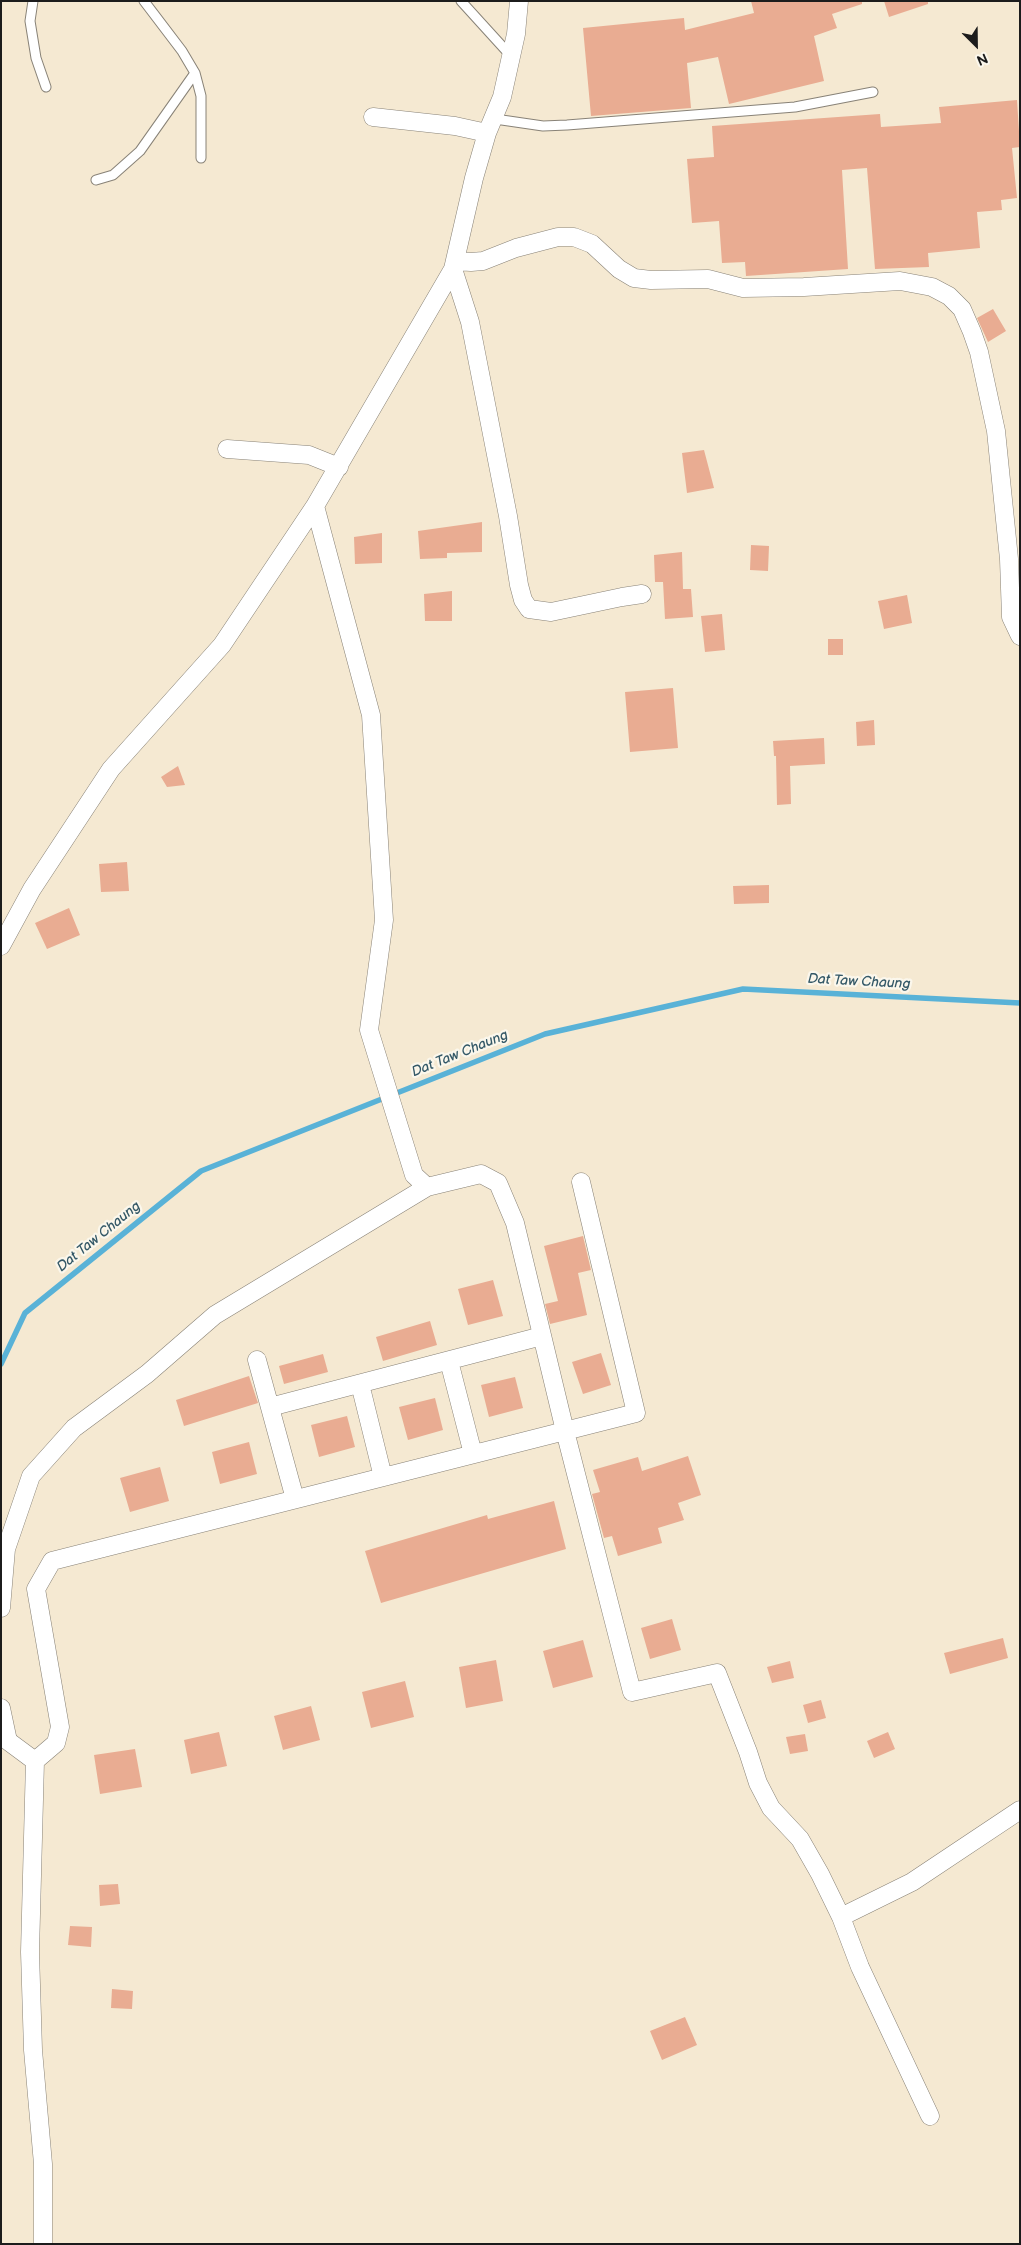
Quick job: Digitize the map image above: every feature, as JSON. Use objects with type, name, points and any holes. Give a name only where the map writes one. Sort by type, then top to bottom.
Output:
[{"type":"street","points":[[1,946],[32,889],[111,769],[222,645],[315,506],[454,265],[474,178],[502,97],[511,56],[519,1]]},
{"type":"street","points":[[372,117],[455,126],[491,126]]},
{"type":"street","points":[[454,265],[483,260],[516,248],[558,237],[574,237],[592,244],[619,269],[634,278],[651,280],[708,279],[743,288],[804,287],[900,281],[932,287],[949,296],[962,309],[979,352],[996,431],[1009,559],[1011,617],[1020,636]]},
{"type":"street","points":[[454,265],[470,322],[523,600],[530,608],[551,612],[642,594]]},
{"type":"street","points":[[227,449],[309,455],[339,467]]},
{"type":"street","points":[[315,506],[370,715],[384,920],[369,1030],[414,1175],[427,1187]]},
{"type":"street","points":[[1,1608],[6,1549],[31,1476],[74,1428],[147,1374],[215,1315],[427,1187],[481,1174],[498,1183],[515,1222],[565,1431],[632,1692],[716,1674],[748,1752],[758,1783],[771,1808],[800,1839],[820,1874],[841,1917],[860,1967],[930,2116]]},
{"type":"street","points":[[42,2244],[43,2164],[33,2050],[30,1952],[35,1762],[56,1743],[60,1727],[36,1589],[52,1561],[636,1413],[581,1182]]},
{"type":"street","points":[[270,1407],[542,1336]]},
{"type":"street","points":[[257,1360],[295,1498]]},
{"type":"street","points":[[448,1361],[473,1454]]},
{"type":"street","points":[[360,1384],[383,1476]]},
{"type":"street","points":[[1,1708],[8,1741],[35,1762]]},
{"type":"street","points":[[841,1917],[912,1882],[1020,1810]]},
{"type":"lane","points":[[33,1],[30,21],[36,58],[46,88]]},
{"type":"lane","points":[[144,1],[182,51],[195,73],[201,96],[201,158]]},
{"type":"lane","points":[[461,1],[511,56]]},
{"type":"lane","points":[[96,180],[113,175],[140,151],[195,73]]},
{"type":"lane","points":[[491,126],[567,125],[795,107],[873,92]]},
{"type":"building","points":[[751,1],[862,1],[862,4],[832,14],[837,28],[814,36],[824,81],[729,104],[718,57],[687,63],[691,108],[591,116],[583,28],[684,18],[685,30],[754,13]]},
{"type":"building","points":[[884,1],[928,1],[928,4],[889,17]]},
{"type":"building","points":[[1017,100],[1020,147],[1012,148],[1017,198],[1001,200],[1002,210],[977,212],[980,248],[928,253],[929,267],[875,269],[867,168],[842,170],[848,269],[746,276],[745,262],[722,263],[719,221],[692,223],[687,159],[714,157],[712,126],[880,114],[881,127],[941,123],[939,107]]},
{"type":"building","points":[[993,309],[1006,331],[988,342],[977,318]]},
{"type":"building","points":[[704,450],[714,488],[687,493],[682,453]]},
{"type":"building","points":[[482,522],[482,552],[447,553],[447,558],[420,559],[418,531]]},
{"type":"building","points":[[382,533],[382,563],[355,564],[354,537]]},
{"type":"building","points":[[751,545],[769,546],[768,571],[750,570]]},
{"type":"building","points":[[682,552],[683,589],[691,589],[693,617],[665,619],[663,582],[655,582],[654,555]]},
{"type":"building","points":[[452,591],[452,621],[425,621],[424,594]]},
{"type":"building","points":[[907,595],[912,623],[884,629],[878,601]]},
{"type":"building","points":[[722,614],[725,650],[705,652],[701,616]]},
{"type":"building","points":[[828,639],[843,639],[843,655],[828,655]]},
{"type":"building","points":[[673,688],[678,748],[630,752],[625,692]]},
{"type":"building","points":[[874,720],[875,745],[857,746],[856,722]]},
{"type":"building","points":[[824,738],[825,764],[790,766],[791,804],[777,805],[776,756],[774,756],[773,741]]},
{"type":"building","points":[[178,766],[185,785],[167,787],[161,777]]},
{"type":"building","points":[[127,862],[129,891],[101,892],[99,864]]},
{"type":"building","points":[[769,885],[769,903],[734,904],[733,886]]},
{"type":"building","points":[[69,908],[80,935],[47,949],[35,923]]},
{"type":"building","points":[[583,1236],[591,1270],[578,1273],[587,1315],[550,1324],[545,1304],[558,1301],[544,1246]]},
{"type":"building","points":[[493,1280],[503,1316],[468,1325],[458,1289]]},
{"type":"building","points":[[430,1321],[437,1345],[383,1361],[376,1337]]},
{"type":"building","points":[[601,1353],[611,1385],[583,1394],[572,1362]]},
{"type":"building","points":[[323,1354],[328,1372],[284,1384],[279,1366]]},
{"type":"building","points":[[249,1376],[258,1403],[184,1426],[176,1400]]},
{"type":"building","points":[[515,1377],[523,1408],[489,1417],[481,1385]]},
{"type":"building","points":[[435,1398],[443,1430],[408,1440],[399,1407]]},
{"type":"building","points":[[347,1416],[355,1447],[319,1457],[311,1425]]},
{"type":"building","points":[[249,1442],[257,1474],[220,1484],[212,1452]]},
{"type":"building","points":[[688,1456],[701,1495],[678,1503],[684,1520],[658,1528],[662,1543],[618,1556],[612,1536],[604,1538],[592,1494],[600,1492],[593,1470],[638,1457],[642,1471]]},
{"type":"building","points":[[160,1467],[169,1501],[130,1512],[120,1478]]},
{"type":"building","points":[[554,1501],[566,1549],[381,1603],[365,1551],[487,1515],[488,1519]]},
{"type":"building","points":[[672,1619],[681,1650],[650,1659],[641,1628]]},
{"type":"building","points":[[1003,1638],[1008,1658],[950,1674],[944,1653]]},
{"type":"building","points":[[583,1640],[593,1677],[553,1688],[543,1651]]},
{"type":"building","points":[[496,1660],[503,1701],[466,1708],[459,1667]]},
{"type":"building","points":[[790,1661],[794,1678],[772,1683],[767,1667]]},
{"type":"building","points":[[405,1681],[414,1717],[371,1728],[362,1692]]},
{"type":"building","points":[[821,1700],[826,1718],[808,1723],[803,1705]]},
{"type":"building","points":[[311,1706],[320,1740],[283,1750],[274,1716]]},
{"type":"building","points":[[219,1732],[227,1766],[191,1774],[184,1740]]},
{"type":"building","points":[[888,1732],[895,1749],[874,1758],[867,1741]]},
{"type":"building","points":[[805,1734],[808,1751],[790,1754],[786,1737]]},
{"type":"building","points":[[135,1749],[142,1787],[100,1794],[94,1755]]},
{"type":"building","points":[[118,1884],[120,1904],[100,1906],[99,1885]]},
{"type":"building","points":[[70,1926],[92,1927],[91,1947],[68,1945]]},
{"type":"building","points":[[112,1989],[133,1991],[132,2009],[111,2008]]},
{"type":"building","points":[[685,2017],[697,2045],[662,2060],[650,2031]]},
{"type":"waterway","name":"Dat Taw Chaung","points":[[1,1364],[25,1313],[201,1171],[545,1034],[743,989],[1020,1003]]}]
